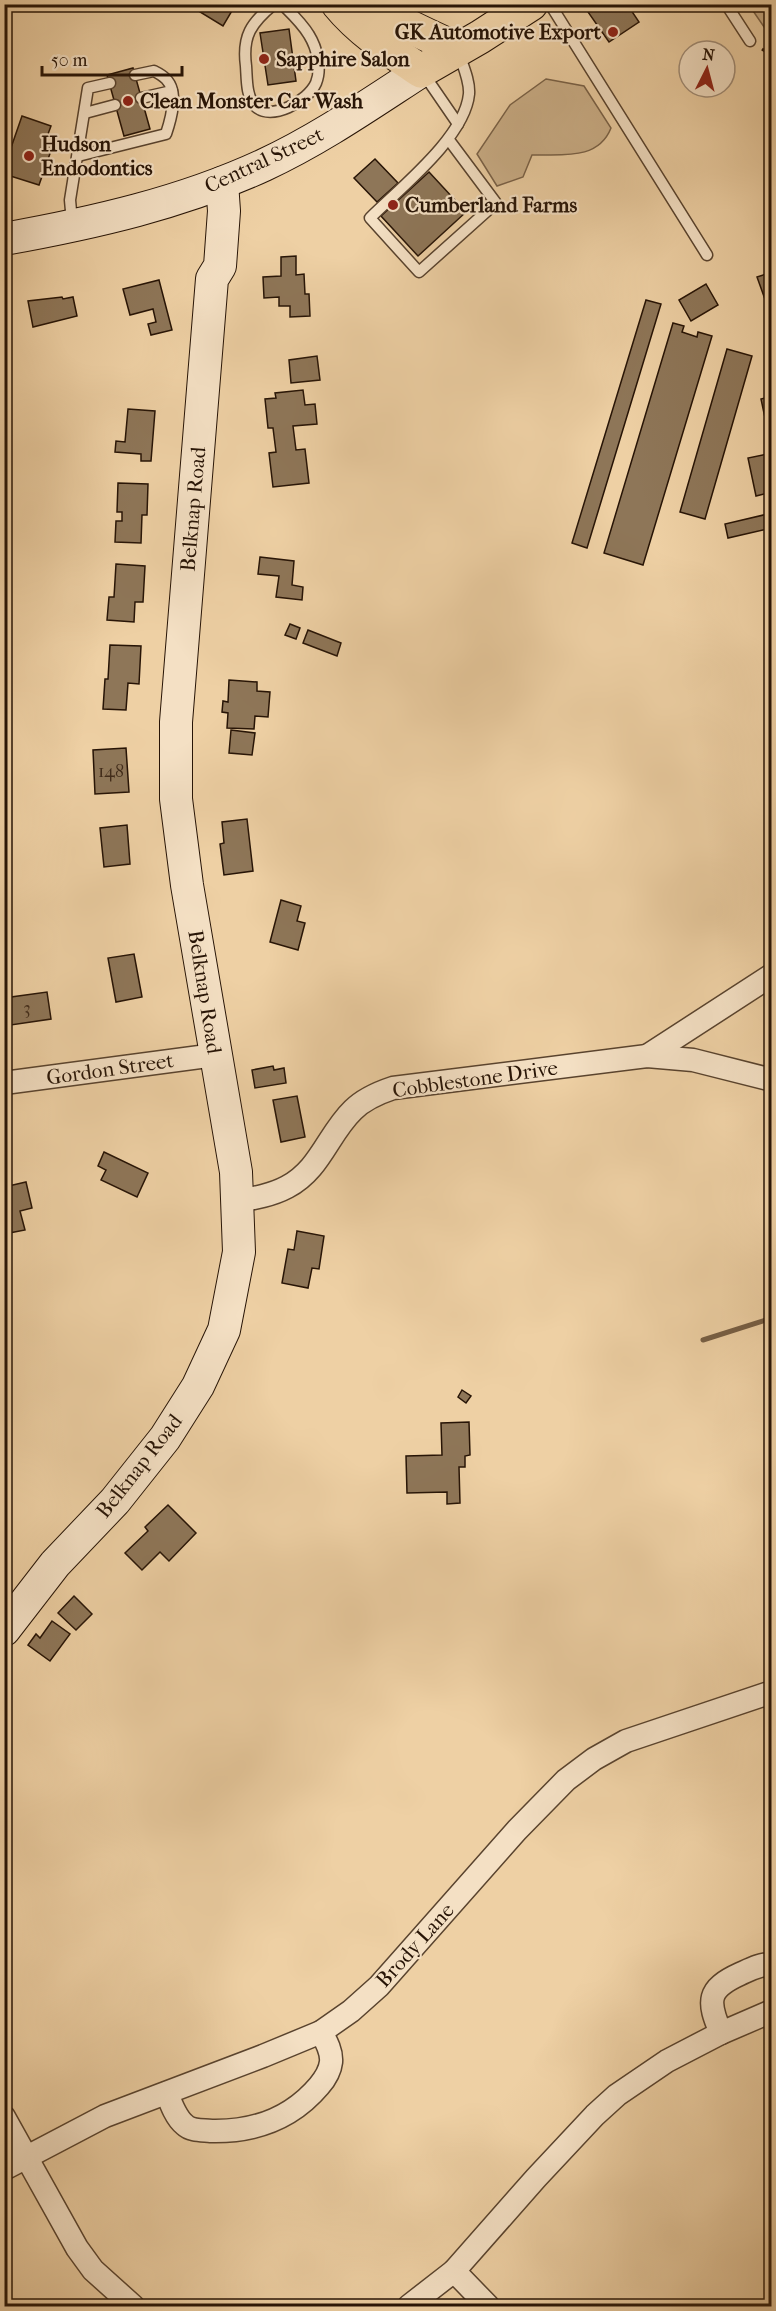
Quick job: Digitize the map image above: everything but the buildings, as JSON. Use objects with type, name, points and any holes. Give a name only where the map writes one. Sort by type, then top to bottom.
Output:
[{"type":"main road","points":[[338,4],[350,18],[371,35],[421,70]]},
{"type":"main road","points":[[358,4],[458,49]]},
{"type":"main road","name":"Central Street","points":[[421,70],[531,4]]},
{"type":"street","name":"Central Street","points":[[4,239],[72,225],[177,198],[222,183],[304,145],[363,110],[421,70]]},
{"type":"street","name":"Belknap Road","points":[[4,1630],[55,1564],[130,1483],[165,1438],[198,1386],[224,1330],[239,1252],[236,1172],[187,885],[176,799],[176,722],[212,279],[220,266],[224,211],[222,183]]},
{"type":"street","name":"Cobblestone Drive","points":[[647,1056],[771,975]]},
{"type":"street","name":"Gordon Street","points":[[4,1083],[215,1054]]},
{"type":"street","name":"Cobblestone Drive","points":[[238,1201],[273,1193],[301,1178],[314,1166],[352,1111],[376,1094],[393,1088],[647,1056],[693,1060],[771,1080]]},
{"type":"street","name":"Brody Lane","points":[[4,2169],[105,2116],[321,2032],[351,2011],[379,1986],[517,1830],[566,1780],[594,1759],[626,1741],[771,1692]]},
{"type":"street","points":[[721,2033],[711,2006],[715,1991],[727,1979],[758,1966],[771,1964]]},
{"type":"street","points":[[409,2307],[454,2271],[574,2136],[617,2095],[667,2061],[721,2033],[771,2012]]},
{"type":"street","points":[[167,2093],[182,2123],[191,2129],[225,2131],[247,2129],[269,2123],[292,2111],[324,2080],[332,2059],[321,2032]]},
{"type":"street","points":[[4,2117],[77,2248],[93,2270],[133,2307]]},
{"type":"street","points":[[454,2271],[488,2307]]},
{"type":"lane","points":[[274,4],[251,25],[246,38],[245,59],[249,94],[254,105],[264,112],[275,112],[305,98],[313,89],[319,72],[316,50],[310,36],[301,22],[282,4]]},
{"type":"lane","points":[[550,4],[707,255]]},
{"type":"lane","points":[[726,4],[750,41]]},
{"type":"lane","points":[[449,140],[496,203],[419,272],[370,218],[449,140],[458,124],[469,92],[458,49]]},
{"type":"lane","points":[[78,156],[166,134],[171,118],[172,91],[167,80],[154,70],[135,75]]},
{"type":"lane","points":[[421,70],[458,124]]},
{"type":"lane","points":[[72,225],[70,200],[88,88],[110,83]]},
{"type":"lane","points":[[141,98],[172,91]]},
{"type":"lane","points":[[85,113],[116,105]]},
{"type":"shaded area","points":[[749,5],[771,5],[771,37]]},
{"type":"shaded area","points":[[546,79],[584,86],[611,128],[605,139],[588,151],[566,155],[532,155],[523,177],[497,186],[477,154],[510,105]]},
{"type":"waterway","points":[[4,465],[4,478]]},
{"type":"waterway","points":[[703,1340],[772,1318]]},
{"type":"place","name":"GK Automotive Export","points":[[613,32]]},
{"type":"place","name":"Sapphire Salon","points":[[264,59]]},
{"type":"place","name":"Clean Monster Car Wash","points":[[128,101]]},
{"type":"place","name":"Hudson Endodontics","points":[[29,156]]},
{"type":"place","name":"Cumberland Farms","points":[[393,205]]}]
